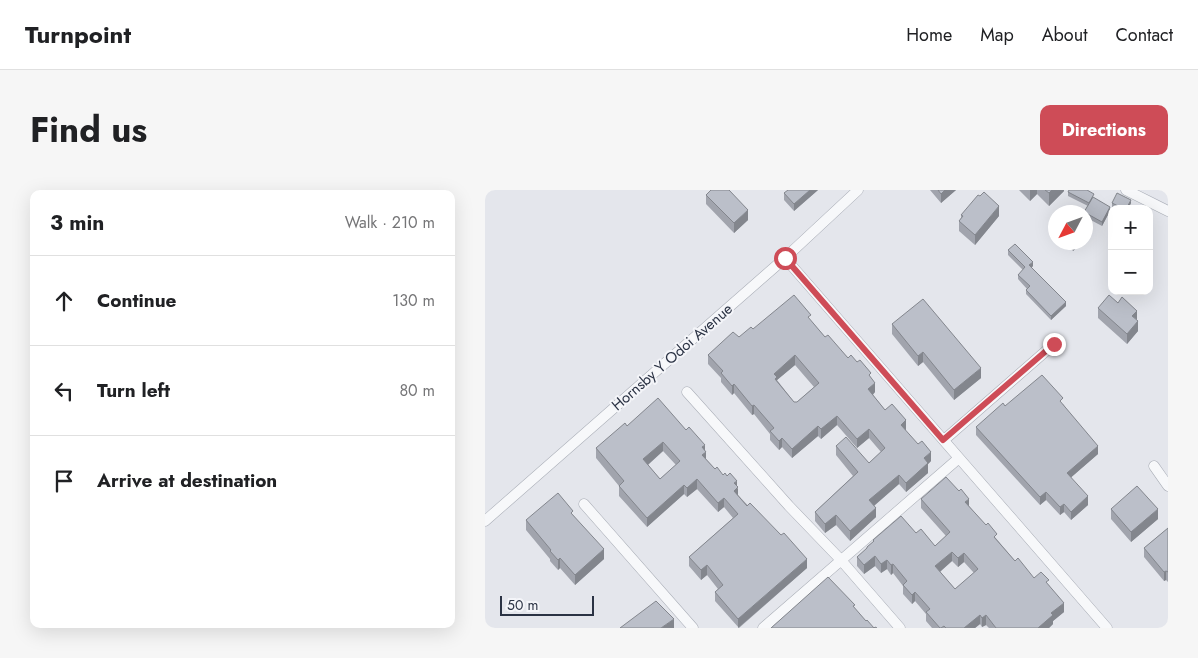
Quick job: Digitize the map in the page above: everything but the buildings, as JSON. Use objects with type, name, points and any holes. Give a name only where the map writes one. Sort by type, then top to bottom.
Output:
[{"type":"street","name":"Hornsby Y Odoi Avenue","points":[[485,522],[785,258],[858,190]]},
{"type":"street","points":[[1126,190],[1168,211]]},
{"type":"street","points":[[785,258],[1107,628]]},
{"type":"street","points":[[943,440],[1054,344]]},
{"type":"street","points":[[687,392],[789,506],[840,559],[900,628]]},
{"type":"street","points":[[763,628],[840,559],[959,458]]},
{"type":"street","points":[[1154,466],[1168,486]]},
{"type":"street","points":[[584,504],[693,628]]},
{"type":"route","points":[[785,258],[943,440],[1054,344]]}]
